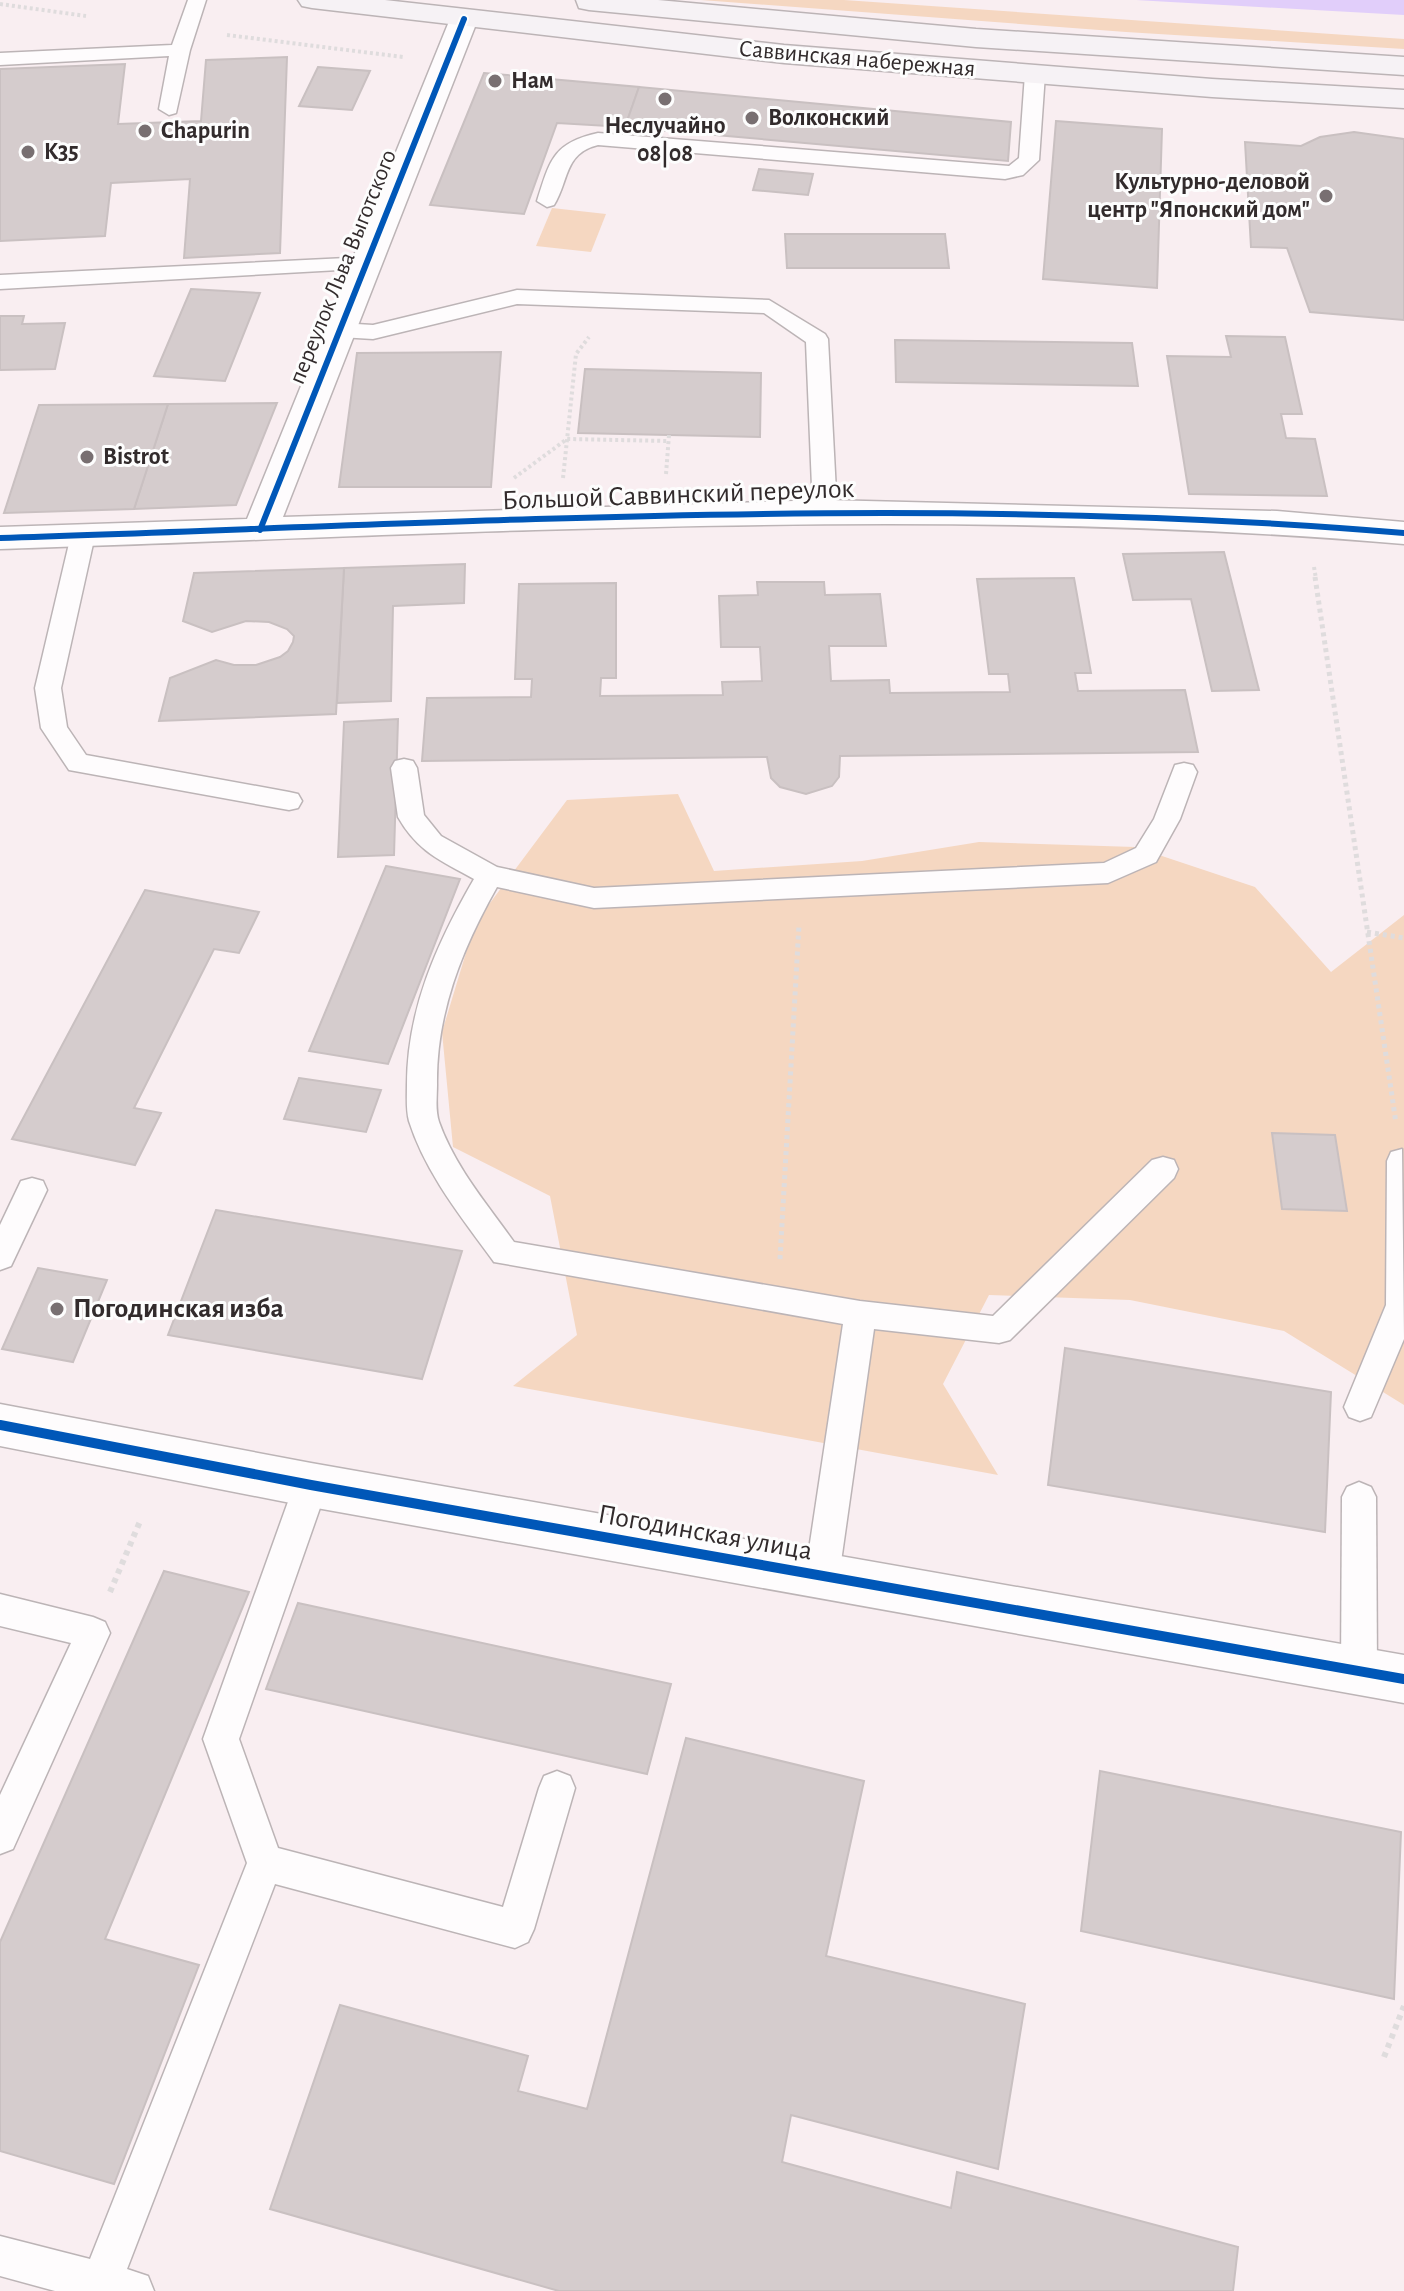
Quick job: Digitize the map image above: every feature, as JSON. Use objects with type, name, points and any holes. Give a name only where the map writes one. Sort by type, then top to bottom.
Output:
[{"type":"main road","name":"Саввинская набережная","points":[[312,0],[784,54],[1404,99]]},
{"type":"main road","name":"Саввинская набережная","points":[[565,0],[976,38],[1404,66]]},
{"type":"street","name":"переулок Льва Выготского","points":[[260,530],[464,19]]},
{"type":"street","name":"Большой Саввинский переулок","points":[[0,538],[825,511],[1277,522],[1404,533]]},
{"type":"street","name":"Погодинская улица","points":[[0,1425],[311,1485],[1382,1675]]},
{"type":"lane","points":[[169,109],[180,50],[197,0]]},
{"type":"lane","points":[[0,59],[180,50]]},
{"type":"lane","points":[[547,201],[564,151],[573,145],[598,139],[1005,173],[1016,171],[1029,160],[1035,74]]},
{"type":"lane","points":[[0,282],[367,263]]},
{"type":"lane","points":[[340,330],[373,332],[517,297],[769,307],[817,339],[825,511]]},
{"type":"lane","points":[[83,535],[48,688],[54,728],[78,763],[289,801]]},
{"type":"lane","points":[[404,768],[411,817],[431,843],[490,875],[594,898],[1108,873],[1146,855],[1167,819],[1184,772]]},
{"type":"lane","points":[[490,875],[460,928],[438,979],[420,1061],[423,1121],[447,1170],[505,1253],[860,1314],[999,1330],[1163,1169]]},
{"type":"lane","points":[[1360,1407],[1392,1360],[1402,1305],[1402,1161]]},
{"type":"lane","points":[[0,1257],[32,1190]]},
{"type":"lane","points":[[822,1576],[860,1314]]},
{"type":"lane","points":[[0,2256],[117,2287],[265,1863],[221,1739],[311,1485]]},
{"type":"lane","points":[[1359,1497],[1382,1675]]},
{"type":"lane","points":[[0,1610],[93,1633],[0,1836]]},
{"type":"lane","points":[[265,1863],[515,1929],[557,1788]]},
{"type":"path","points":[[562,484],[576,354],[616,301]]},
{"type":"path","points":[[507,483],[567,439],[668,438],[666,482]]},
{"type":"path","points":[[1314,566],[1402,1161]]},
{"type":"path","points":[[777,1300],[801,889]]},
{"type":"path","points":[[1367,932],[1404,938]]},
{"type":"path","points":[[93,1633],[141,1519]]},
{"type":"path","points":[[1384,2057],[1404,2006]]},
{"type":"shaded area","points":[[701,0],[844,0],[1404,39],[1404,49],[1126,32]]},
{"type":"shaded area","points":[[1136,0],[1404,0],[1404,15],[1153,1]]},
{"type":"shaded area","points":[[552,208],[606,214],[591,252],[536,246]]},
{"type":"shaded area","points":[[678,794],[714,871],[862,861],[979,842],[1135,847],[1255,887],[1331,972],[1404,915],[1404,1405],[1284,1331],[1130,1300],[989,1295],[943,1384],[998,1475],[513,1386],[577,1335],[550,1196],[453,1147],[442,1032],[475,923],[567,800]]},
{"type":"building","points":[[287,57],[280,253],[184,258],[190,179],[111,183],[105,236],[0,241],[0,69],[125,64],[118,124],[201,121],[206,60]]},
{"type":"building","points":[[318,67],[370,71],[352,110],[299,106]]},
{"type":"building","points":[[484,73],[639,87],[625,127],[557,123],[524,214],[430,205]]},
{"type":"building","points":[[639,87],[1011,122],[1008,161],[625,127]]},
{"type":"building","points":[[1056,121],[1162,129],[1157,288],[1043,279]]},
{"type":"building","name":"Культурно-деловой центр \"Японский дом\"","points":[[1354,132],[1404,139],[1404,320],[1310,312],[1287,248],[1251,247],[1245,142],[1301,146],[1320,137]]},
{"type":"building","points":[[759,169],[813,174],[808,195],[753,190]]},
{"type":"building","points":[[785,234],[945,234],[949,268],[787,268]]},
{"type":"building","points":[[191,289],[260,293],[225,381],[154,376]]},
{"type":"building","points":[[0,316],[24,316],[22,324],[65,323],[55,369],[0,370]]},
{"type":"building","points":[[1226,336],[1285,337],[1302,414],[1281,414],[1286,438],[1315,439],[1327,496],[1189,494],[1167,356],[1231,357]]},
{"type":"building","points":[[895,340],[1132,343],[1138,386],[896,382]]},
{"type":"building","points":[[501,352],[491,487],[339,487],[357,353]]},
{"type":"building","points":[[585,369],[761,373],[760,437],[578,433]]},
{"type":"building","points":[[277,403],[236,505],[134,509],[168,404]]},
{"type":"building","name":"Bistrot","points":[[168,404],[134,509],[4,513],[39,405]]},
{"type":"building","points":[[1224,552],[1259,690],[1212,691],[1191,599],[1133,600],[1123,554]]},
{"type":"building","points":[[465,564],[464,603],[393,606],[391,701],[337,703],[344,568]]},
{"type":"building","points":[[344,568],[336,714],[159,721],[170,678],[216,660],[234,665],[256,665],[280,657],[293,642],[294,636],[287,629],[269,622],[246,621],[212,632],[183,621],[194,573]]},
{"type":"building","points":[[1074,578],[1091,673],[1075,673],[1078,691],[1185,690],[1198,752],[840,756],[839,777],[832,786],[806,794],[780,787],[771,778],[767,757],[422,761],[427,698],[531,697],[532,679],[515,679],[519,584],[616,583],[616,678],[601,678],[600,696],[723,695],[722,682],[762,681],[760,647],[721,647],[719,596],[758,595],[757,582],[824,582],[825,595],[880,594],[886,646],[829,646],[831,681],[889,680],[890,693],[1010,692],[1008,674],[989,674],[977,579]]},
{"type":"building","points":[[398,719],[394,855],[338,857],[344,722]]},
{"type":"building","points":[[386,866],[460,879],[388,1064],[309,1051]]},
{"type":"building","points":[[145,890],[259,912],[239,953],[214,949],[134,1108],[161,1113],[135,1165],[12,1139]]},
{"type":"building","points":[[299,1078],[381,1090],[366,1132],[284,1119]]},
{"type":"building","points":[[1272,1133],[1335,1135],[1347,1211],[1282,1209]]},
{"type":"building","points":[[216,1210],[462,1251],[422,1379],[168,1335]]},
{"type":"building","name":"Погодинская изба","points":[[38,1268],[107,1280],[73,1362],[2,1349]]},
{"type":"building","points":[[1065,1348],[1331,1392],[1325,1532],[1048,1485]]},
{"type":"building","points":[[164,1571],[249,1592],[105,1939],[199,1965],[114,2184],[0,2151],[0,1942]]},
{"type":"building","points":[[298,1603],[671,1684],[647,1774],[266,1689]]},
{"type":"building","points":[[686,1738],[864,1781],[826,1956],[1025,2004],[998,2169],[791,2115],[782,2162],[951,2208],[957,2172],[1238,2247],[1233,2291],[559,2291],[270,2209],[340,2005],[528,2056],[518,2091],[587,2109]]},
{"type":"building","points":[[1100,1771],[1401,1832],[1394,1999],[1081,1931]]},
{"type":"cycle path","points":[[260,530],[464,19]]},
{"type":"cycle path","points":[[0,538],[825,511],[1277,522],[1404,533]]},
{"type":"cycle path","points":[[0,1425],[311,1485],[1404,1679]]},
{"type":"place","name":"Нам","points":[[495,81]]},
{"type":"place","name":"Неслучайно 08|08","points":[[665,99]]},
{"type":"place","name":"Волконский","points":[[752,118]]},
{"type":"place","name":"Chapurin","points":[[145,131]]},
{"type":"place","name":"K35","points":[[28,152]]},
{"type":"place","name":"Культурно-деловой центр \"Японский дом\"","points":[[1326,196]]},
{"type":"place","name":"Bistrot","points":[[87,457]]},
{"type":"place","name":"Погодинская изба","points":[[57,1309]]}]
